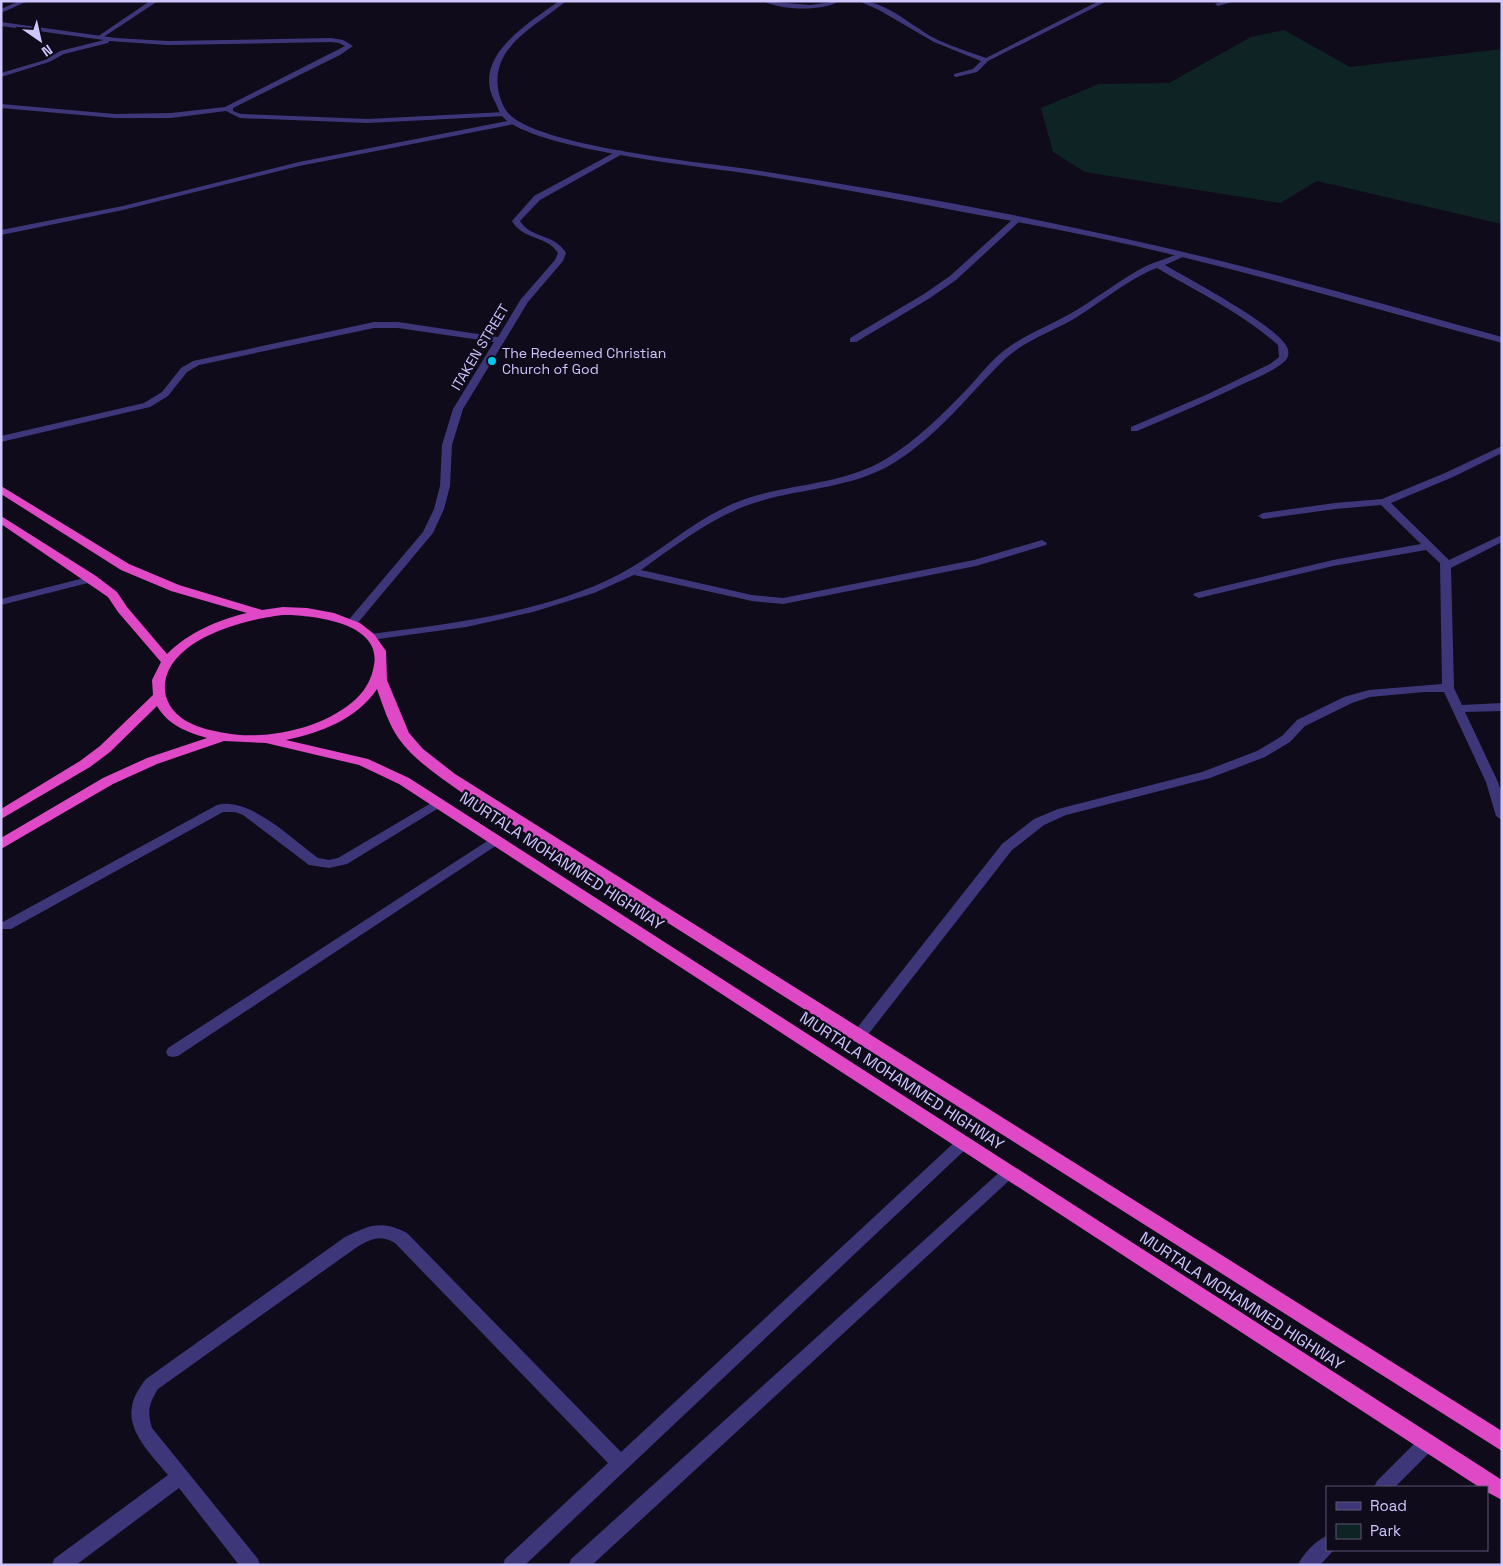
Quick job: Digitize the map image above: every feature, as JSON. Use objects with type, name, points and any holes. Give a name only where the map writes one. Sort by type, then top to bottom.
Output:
[{"type":"highway","points":[[1,490],[133,570],[175,588],[261,613]]},
{"type":"highway","points":[[1,519],[92,579],[113,596],[167,661]]},
{"type":"highway","points":[[294,611],[326,614],[352,623],[371,637],[381,655],[380,675],[369,692],[352,709],[327,723],[298,733],[266,738],[221,737],[202,733],[186,726],[172,717],[163,707],[159,696],[158,678],[167,661],[190,640],[222,623],[261,613],[294,611]]},
{"type":"highway","name":"MURTALA MOHAMMED HIGHWAY","points":[[380,675],[404,737],[430,762],[466,789],[1502,1442]]},
{"type":"highway","points":[[1,815],[98,754],[159,696]]},
{"type":"highway","points":[[1,844],[108,780],[152,761],[221,737]]},
{"type":"highway","name":"MURTALA MOHAMMED HIGHWAY","points":[[266,738],[363,762],[404,781],[1502,1492]]},
{"type":"street","points":[[1,11],[24,1]]},
{"type":"street","points":[[100,38],[156,1]]},
{"type":"street","points":[[563,1],[512,40],[496,59],[493,74],[495,93],[505,114],[512,122],[529,131],[557,139],[622,152],[802,181],[1017,220],[1183,255],[1502,340]]},
{"type":"street","points":[[766,1],[809,8],[836,1]]},
{"type":"street","points":[[862,1],[936,41],[986,60]]},
{"type":"street","points":[[956,76],[975,71],[986,60],[1104,1]]},
{"type":"street","points":[[1218,4],[1233,1]]},
{"type":"street","points":[[1,24],[116,40],[221,43],[331,40],[341,41],[350,46],[338,54],[232,104],[228,109],[191,115],[152,117],[41,112],[1,106]]},
{"type":"street","points":[[1,75],[47,61],[62,52],[116,40]]},
{"type":"street","points":[[228,109],[234,114],[256,117],[368,120],[505,114]]},
{"type":"street","points":[[1,233],[123,208],[299,164],[512,122]]},
{"type":"street","name":"ITAKEN STREET","points":[[352,623],[428,533],[439,509],[445,486],[447,444],[458,409],[524,301],[559,261],[562,254],[560,248],[554,243],[522,229],[516,220],[537,198],[622,152]]},
{"type":"street","points":[[853,340],[927,296],[953,278],[980,256],[1017,220]]},
{"type":"street","points":[[371,637],[470,625],[502,618],[591,590],[621,578],[699,526],[732,508],[755,499],[838,481],[870,471],[900,455],[935,424],[1003,356],[1016,346],[1072,316],[1118,286],[1157,264],[1183,255]]},
{"type":"street","points":[[1134,429],[1211,396],[1273,366],[1283,358],[1284,350],[1282,344],[1273,336],[1238,311],[1157,264]]},
{"type":"street","points":[[1,439],[147,405],[160,399],[170,390],[182,370],[196,363],[357,327],[398,325],[500,340]]},
{"type":"street","points":[[1263,516],[1334,506],[1384,502],[1449,475],[1502,450]]},
{"type":"street","points":[[1384,502],[1442,558],[1446,566],[1448,688],[1492,782],[1502,816]]},
{"type":"street","points":[[1446,566],[1502,538]]},
{"type":"street","points":[[631,571],[752,598],[783,601],[976,563],[1042,543]]},
{"type":"street","points":[[1199,595],[1333,563],[1429,546]]},
{"type":"street","points":[[1,602],[92,579]]},
{"type":"street","points":[[858,1037],[1007,847],[1039,822],[1062,812],[1206,775],[1261,754],[1286,739],[1301,723],[1348,700],[1369,694],[1448,688]]},
{"type":"street","points":[[1458,710],[1502,707]]},
{"type":"street","points":[[6,926],[221,808],[237,808],[247,812],[314,862],[329,864],[342,860],[438,803]]},
{"type":"street","points":[[173,1052],[496,840]]},
{"type":"street","points":[[512,1565],[963,1143]]},
{"type":"street","points":[[578,1565],[779,1384],[1008,1173]]},
{"type":"street","points":[[252,1565],[145,1432],[138,1416],[140,1401],[152,1384],[350,1242],[374,1231],[388,1230],[401,1238],[620,1463]]},
{"type":"street","points":[[1384,1486],[1427,1443]]},
{"type":"street","points":[[61,1565],[180,1477]]},
{"type":"street","points":[[1307,1565],[1326,1545]]},
{"type":"green space","points":[[1284,30],[1350,67],[1502,49],[1502,224],[1317,181],[1280,203],[1085,172],[1053,152],[1041,108],[1099,84],[1169,83],[1251,37]]},
{"type":"place","name":"The Redeemed Christian Church of God","points":[[492,361]]}]
